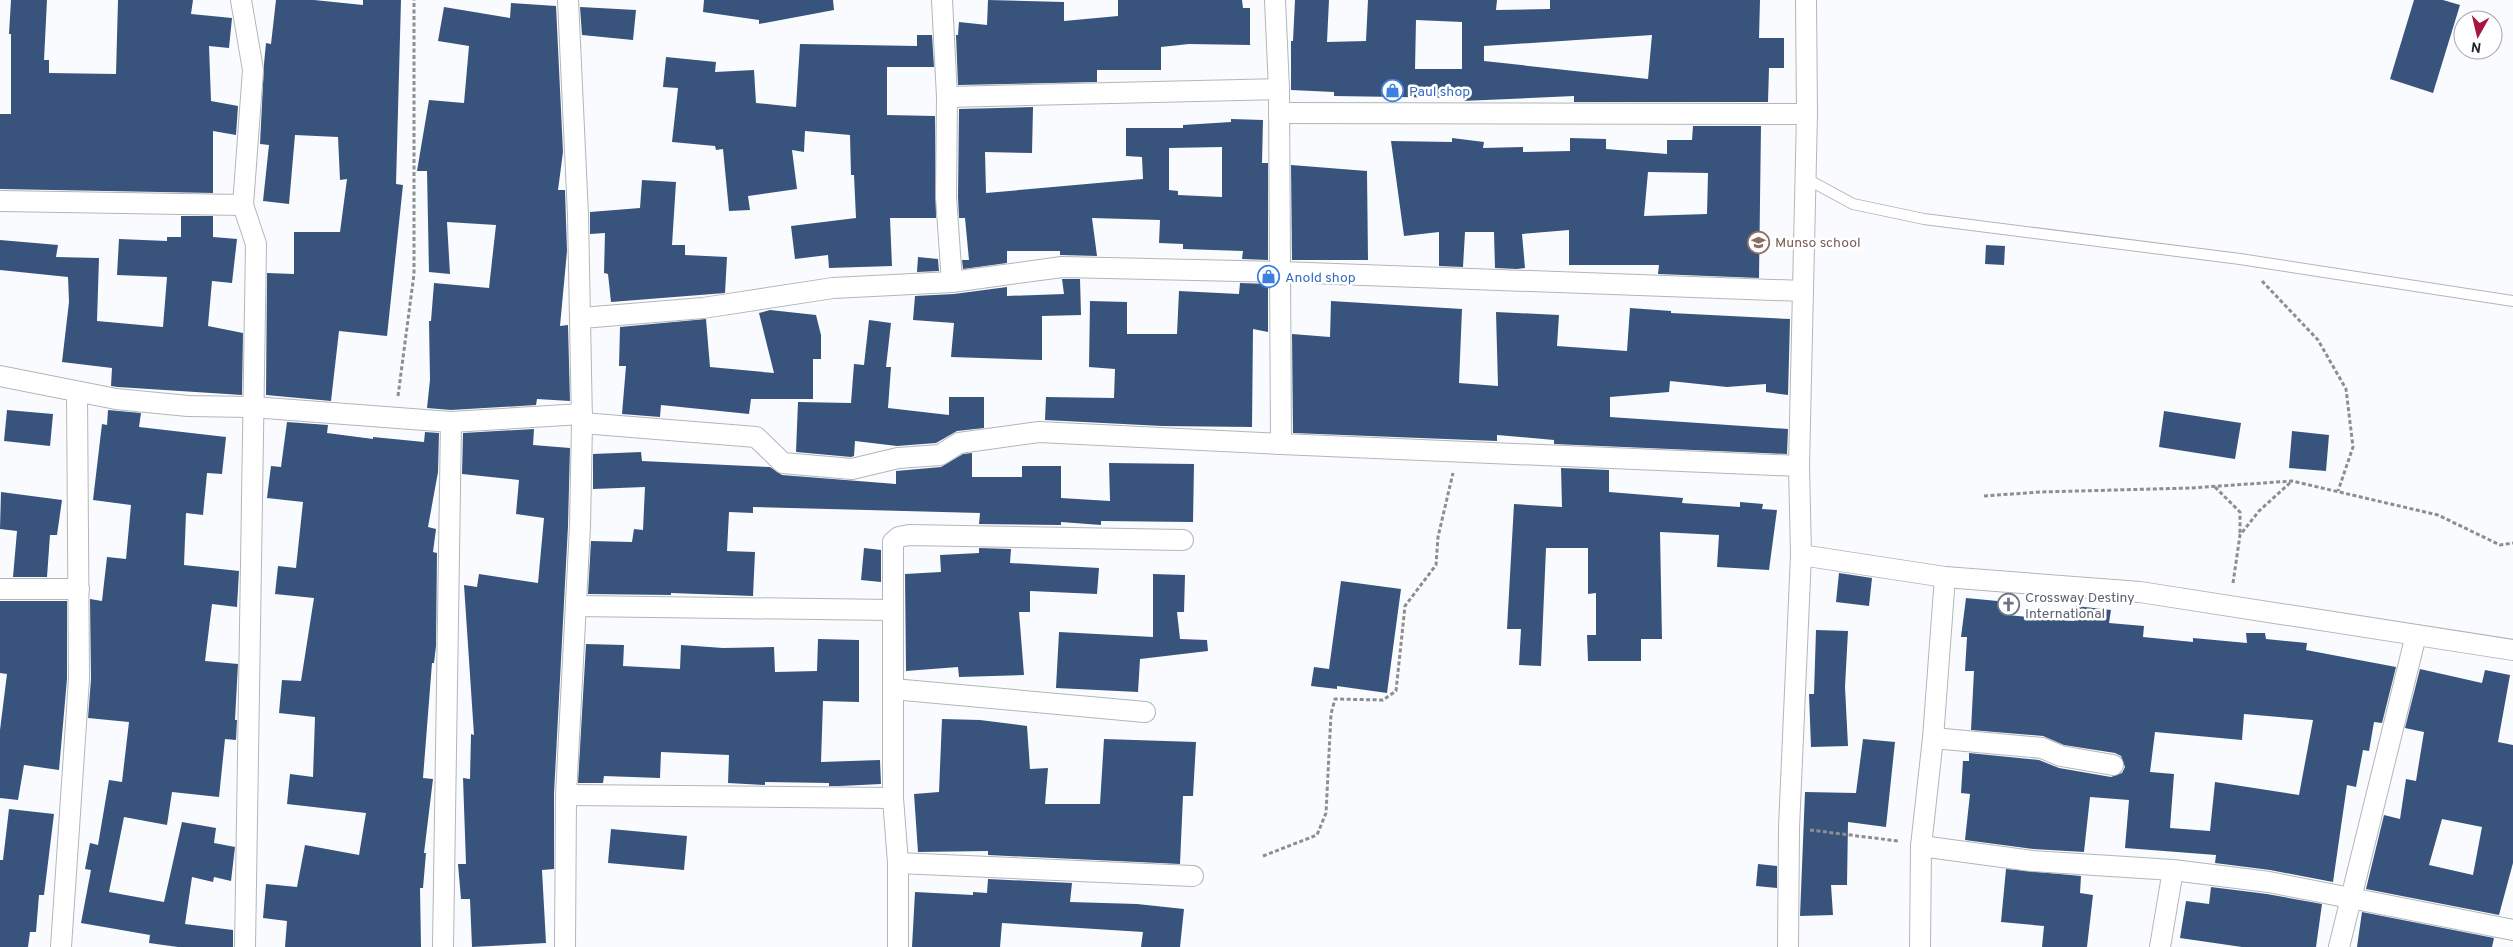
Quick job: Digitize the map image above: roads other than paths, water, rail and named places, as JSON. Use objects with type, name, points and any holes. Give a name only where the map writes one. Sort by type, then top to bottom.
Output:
[{"type":"street","points":[[241,0],[253,70],[242,205],[256,244],[245,947]]},
{"type":"street","points":[[565,947],[566,795],[580,526],[582,419],[582,318],[568,0]]},
{"type":"street","points":[[942,0],[947,97],[946,197],[952,282]]},
{"type":"street","points":[[1275,0],[1279,88],[1282,444]]},
{"type":"street","points":[[1788,947],[1789,828],[1801,555],[1799,466],[1807,114],[1806,0]]},
{"type":"street","points":[[947,97],[1279,88]]},
{"type":"street","points":[[1279,113],[1807,114]]},
{"type":"street","points":[[0,201],[242,205]]},
{"type":"street","points":[[582,318],[703,308],[833,288],[952,282],[1062,268],[1281,272],[1803,291]]},
{"type":"street","points":[[0,376],[116,399],[170,404],[252,407],[451,422],[582,419],[756,437],[783,463],[852,469],[898,458],[940,455],[959,442],[1039,432],[1458,453],[1799,466]]},
{"type":"street","points":[[61,947],[76,740],[79,589],[77,392]]},
{"type":"street","points":[[443,947],[451,422]]},
{"type":"street","points":[[898,947],[898,862],[893,798],[891,548],[893,542],[899,536],[1183,540]]},
{"type":"street","points":[[1801,555],[1945,577],[2140,592],[2513,650]]},
{"type":"street","points":[[1920,947],[1921,846],[1933,738],[1945,577]]},
{"type":"street","points":[[0,589],[79,589]]},
{"type":"street","points":[[576,606],[892,610]]},
{"type":"street","points":[[2340,947],[2350,898],[2416,635]]},
{"type":"street","points":[[893,689],[1145,712]]},
{"type":"street","points":[[1933,738],[2042,748],[2061,756],[2113,765]]},
{"type":"street","points":[[566,795],[893,798]]},
{"type":"street","points":[[1921,846],[2032,861],[2173,870],[2268,882],[2513,930]]},
{"type":"street","points":[[898,862],[1193,876]]},
{"type":"street","points":[[2160,947],[2173,870]]},
{"type":"lane","points":[[1805,178],[1853,204],[1924,220],[2240,259],[2513,301]]},
{"type":"place","name":"Paul shop","points":[[1393,91]]},
{"type":"place","name":"Munso school","points":[[1759,242]]},
{"type":"place","name":"Anold shop","points":[[1269,277]]},
{"type":"place","name":"Crossway Destiny International","points":[[2009,605]]}]
